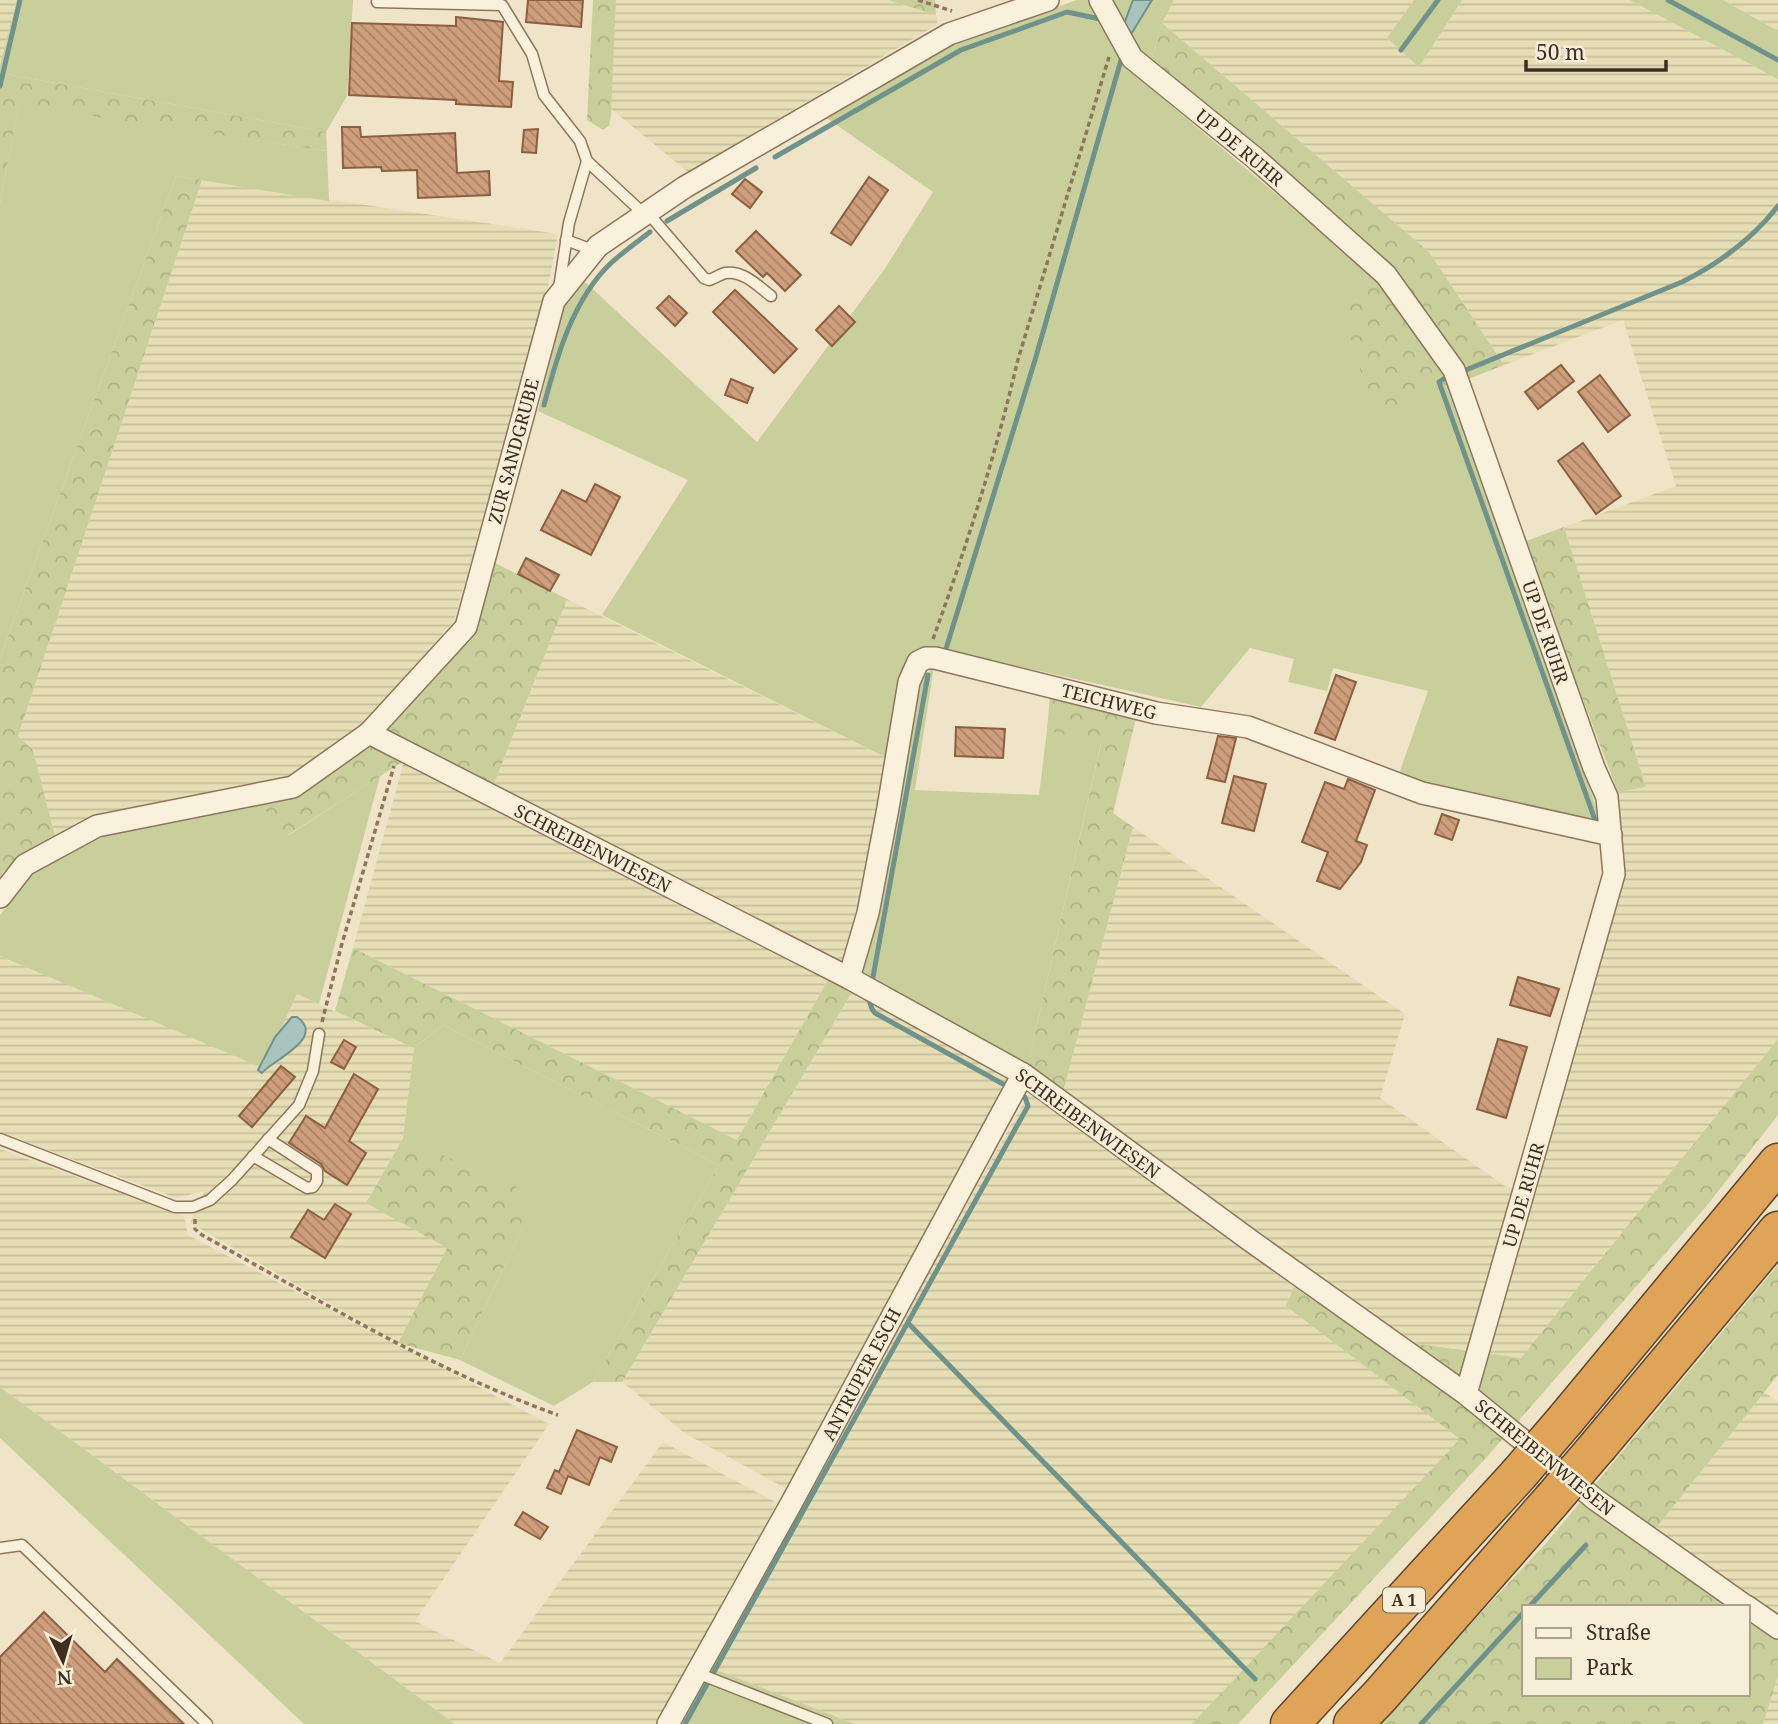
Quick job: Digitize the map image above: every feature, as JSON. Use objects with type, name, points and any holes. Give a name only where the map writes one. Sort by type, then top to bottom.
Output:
[{"type":"highway","name":"A 1","points":[[1290,1724],[1518,1475],[1778,1163]]},
{"type":"highway","name":"A 1","points":[[1353,1724],[1379,1698],[1552,1500],[1778,1231]]},
{"type":"street","name":"ZUR SANDGRUBE","points":[[0,897],[25,864],[97,826],[292,787],[369,733],[466,627],[540,350],[557,298],[598,246],[685,187],[949,34],[1048,0]]},
{"type":"street","name":"UP DE RUHR","points":[[1100,0],[1132,58],[1255,158],[1386,275],[1454,370],[1594,768],[1607,797],[1614,874],[1466,1394]]},
{"type":"street","name":"TEICHWEG","points":[[926,657],[1156,713],[1248,727],[1422,793],[1611,835]]},
{"type":"street","points":[[849,978],[867,913],[909,682],[918,662],[926,657]]},
{"type":"street","name":"SCHREIBENWIESEN","points":[[369,733],[849,978],[1023,1074],[1466,1394],[1596,1500],[1745,1605]]},
{"type":"street","name":"ANTRUPER ESCH","points":[[668,1724],[792,1502],[1023,1074]]},
{"type":"street","name":"SCHREIBENWIESEN","points":[[1750,1608],[1778,1629]]},
{"type":"lane","points":[[377,2],[502,5],[532,54],[544,95],[580,141],[587,161],[646,214],[704,278],[709,280],[735,273],[745,276],[771,296]]},
{"type":"lane","points":[[557,298],[566,240],[587,161]]},
{"type":"lane","points":[[566,240],[595,251]]},
{"type":"lane","points":[[0,1139],[175,1207],[193,1207],[210,1200],[232,1180],[299,1105],[313,1071],[319,1034]]},
{"type":"lane","points":[[253,1156],[307,1188],[313,1187],[317,1181],[317,1171],[268,1139]]},
{"type":"lane","points":[[0,1548],[22,1545],[207,1724]]},
{"type":"lane","points":[[697,1673],[827,1724]]},
{"type":"path","points":[[926,657],[953,581],[1117,31]]},
{"type":"path","points":[[319,1034],[341,947],[399,748]]},
{"type":"path","points":[[204,1202],[195,1217],[195,1229],[202,1235],[432,1362],[512,1399],[558,1415]]},
{"type":"shaded area","points":[[0,0],[17,0],[0,65]]},
{"type":"shaded area","points":[[616,0],[888,0],[936,15],[938,24],[688,172],[611,109]]},
{"type":"shaded area","points":[[1174,0],[1414,0],[1387,38],[1419,67],[1462,0],[1630,0],[1778,79],[1778,1039],[1521,1358],[1412,1343],[1063,1092],[1133,827],[1405,1014],[1380,1098],[1505,1186],[1535,1195],[1624,874],[1618,792],[1646,787],[1564,527],[1676,486],[1623,320],[1504,365],[1429,252],[1162,23]]},
{"type":"shaded area","points":[[1723,0],[1778,0],[1778,31]]},
{"type":"shaded area","points":[[202,180],[558,234],[547,292],[454,621],[360,727],[288,779],[92,816],[57,844],[33,750],[18,736]]},
{"type":"shaded area","points":[[567,599],[887,758],[859,906],[843,964],[493,786]]},
{"type":"shaded area","points":[[404,761],[828,980],[737,1140],[353,948]]},
{"type":"shaded area","points":[[0,956],[263,1067],[297,994],[414,1048],[403,1138],[366,1202],[447,1248],[398,1343],[190,1223],[205,1191],[176,1198],[0,1132]]},
{"type":"shaded area","points":[[852,992],[1010,1077],[787,1489],[686,1434],[622,1382]]},
{"type":"shaded area","points":[[1030,1091],[1294,1287],[1286,1306],[1461,1439],[1192,1724],[855,1724],[709,1667]]},
{"type":"shaded area","points":[[0,1149],[184,1216],[188,1235],[549,1424],[415,1621],[500,1663],[663,1442],[777,1503],[656,1724],[455,1724],[0,1387]]},
{"type":"shaded area","points":[[1764,1392],[1778,1402],[1778,1621],[1652,1533]]},
{"type":"shaded area","points":[[1778,1676],[1778,1724],[1763,1724]]},
{"type":"green space","points":[[17,0],[353,0],[347,96],[326,132],[0,73]]},
{"type":"green space","points":[[593,0],[616,0],[611,116],[609,126],[603,130],[587,120]]},
{"type":"green space","points":[[888,0],[935,0],[936,15]]},
{"type":"green space","points":[[1077,0],[1088,0],[1130,71],[1382,283],[1349,291],[1450,386],[1602,824],[1427,788],[1400,771],[1428,691],[1333,668],[1327,691],[1288,682],[1294,659],[1250,648],[1201,707],[936,648],[910,655],[887,758],[602,615],[688,480],[538,411],[563,308],[583,280],[757,442],[884,270],[933,192],[825,117],[952,43]]},
{"type":"green space","points":[[1108,0],[1174,0],[1162,23],[1151,62],[1133,43]]},
{"type":"green space","points":[[1414,0],[1462,0],[1419,67],[1387,38]]},
{"type":"green space","points":[[1630,0],[1723,0],[1778,31],[1778,79]]},
{"type":"green space","points":[[1162,23],[1429,252],[1504,365],[1380,414],[1365,386],[1351,338],[1349,290],[1382,283],[1398,272],[1279,167],[1151,62]]},
{"type":"green space","points":[[0,73],[326,132],[327,151],[19,105],[0,203]]},
{"type":"green space","points":[[19,104],[327,151],[329,201],[176,176],[0,658],[0,203]]},
{"type":"green space","points":[[176,176],[202,180],[18,736],[33,750],[57,844],[3,872],[0,880],[0,658]]},
{"type":"green space","points":[[1564,527],[1646,787],[1618,792],[1523,542]]},
{"type":"green space","points":[[491,561],[567,599],[493,786],[404,761],[288,835],[257,801],[302,792],[469,631]]},
{"type":"green space","points":[[934,666],[915,790],[1039,795],[1047,730],[1101,743],[1028,1064],[861,974],[918,685]]},
{"type":"green space","points":[[1050,694],[1137,714],[1113,813],[1133,827],[1063,1092],[1028,1064],[1101,744],[1047,730]]},
{"type":"green space","points":[[380,776],[319,1004],[297,994],[263,1068],[0,956],[0,915],[34,871],[107,835],[257,801],[289,835]]},
{"type":"green space","points":[[353,948],[737,1140],[828,980],[852,992],[622,1382],[593,1382],[719,1165],[443,1025],[414,1048],[335,1011]]},
{"type":"green space","points":[[443,1025],[719,1165],[593,1382],[554,1406],[460,1360],[522,1229],[403,1138],[414,1048]]},
{"type":"green space","points":[[1778,1039],[1778,1115],[1705,1208],[1486,1458],[1238,1724],[1192,1724],[1460,1439],[1286,1306],[1294,1287],[1367,1337],[1521,1358]]},
{"type":"green space","points":[[403,1138],[517,1187],[522,1229],[460,1360],[398,1343],[447,1248],[366,1203]]},
{"type":"green space","points":[[1778,1265],[1778,1375],[1652,1533],[1778,1621],[1778,1676],[1763,1724],[1377,1724],[1547,1542]]},
{"type":"green space","points":[[0,1387],[455,1724],[304,1724],[0,1438]]},
{"type":"green space","points":[[709,1667],[855,1724],[688,1724],[680,1721]]},
{"type":"water","points":[[1133,0],[1152,0],[1130,36],[1124,24]]},
{"type":"water","points":[[292,1017],[297,1017],[304,1025],[305,1033],[301,1041],[262,1073],[258,1070],[275,1037]]},
{"type":"building","points":[[528,0],[583,0],[581,27],[526,22]]},
{"type":"building","points":[[456,17],[503,22],[499,81],[513,82],[511,107],[456,104],[456,100],[349,95],[352,23],[456,26]]},
{"type":"building","points":[[342,127],[360,127],[361,137],[455,133],[457,173],[489,171],[490,195],[418,198],[417,170],[343,168]]},
{"type":"building","points":[[538,129],[536,153],[522,152],[524,130]]},
{"type":"building","points":[[869,177],[888,190],[851,245],[831,233]]},
{"type":"building","points":[[745,179],[762,192],[750,208],[732,194]]},
{"type":"building","points":[[756,231],[801,275],[785,291],[767,273],[763,277],[736,251]]},
{"type":"building","points":[[735,290],[797,349],[774,373],[713,312]]},
{"type":"building","points":[[669,296],[687,313],[675,326],[657,308]]},
{"type":"building","points":[[839,306],[855,322],[832,346],[816,330]]},
{"type":"building","points":[[1561,365],[1574,381],[1538,409],[1525,392]]},
{"type":"building","points":[[1600,375],[1630,415],[1608,432],[1578,392]]},
{"type":"building","points":[[731,379],[753,388],[747,403],[725,395]]},
{"type":"building","points":[[1583,443],[1621,496],[1596,514],[1558,461]]},
{"type":"building","points":[[595,484],[620,497],[591,555],[541,530],[562,490],[586,502]]},
{"type":"building","points":[[526,558],[559,575],[550,591],[518,574]]},
{"type":"building","points":[[1336,675],[1356,682],[1335,740],[1315,733]]},
{"type":"building","points":[[956,727],[1005,729],[1003,758],[955,756]]},
{"type":"building","points":[[1218,736],[1236,738],[1225,782],[1207,778]]},
{"type":"building","points":[[1234,776],[1266,784],[1254,831],[1222,823]]},
{"type":"building","points":[[1348,779],[1375,790],[1356,841],[1367,845],[1361,862],[1340,889],[1317,881],[1328,852],[1302,842],[1325,782],[1344,789]]},
{"type":"building","points":[[1442,814],[1459,820],[1452,840],[1435,834]]},
{"type":"building","points":[[1518,977],[1559,989],[1550,1016],[1510,1005]]},
{"type":"building","points":[[1498,1039],[1527,1047],[1506,1118],[1477,1109]]},
{"type":"building","points":[[344,1040],[356,1047],[344,1069],[331,1062]]},
{"type":"building","points":[[281,1066],[295,1077],[252,1127],[239,1116]]},
{"type":"building","points":[[354,1074],[378,1089],[349,1141],[366,1153],[347,1185],[289,1143],[306,1116],[325,1128]]},
{"type":"building","points":[[335,1204],[351,1214],[325,1258],[291,1237],[308,1210],[324,1220]]},
{"type":"building","points":[[577,1430],[617,1447],[611,1462],[600,1457],[589,1485],[568,1476],[561,1494],[547,1488],[555,1470],[559,1472]]},
{"type":"building","points":[[523,1512],[548,1527],[540,1539],[515,1525]]},
{"type":"building","points":[[44,1612],[105,1672],[117,1659],[184,1724],[0,1724],[0,1657]]},
{"type":"waterway","points":[[0,86],[20,0]]},
{"type":"waterway","points":[[1401,50],[1438,0]]},
{"type":"waterway","points":[[1668,0],[1778,60]]},
{"type":"waterway","points":[[775,157],[961,50],[1067,12],[1100,19]]},
{"type":"waterway","points":[[945,652],[1035,360],[1123,53]]},
{"type":"waterway","points":[[667,221],[756,168]]},
{"type":"waterway","points":[[1461,372],[1682,282],[1734,249],[1758,229],[1778,206]]},
{"type":"waterway","points":[[544,405],[568,329],[586,293],[611,263],[650,232]]},
{"type":"waterway","points":[[1445,378],[1439,382],[1595,820]]},
{"type":"waterway","points":[[873,977],[928,675]]},
{"type":"waterway","points":[[869,1000],[875,1013],[1003,1084]]},
{"type":"waterway","points":[[685,1724],[1028,1106],[1025,1097]]},
{"type":"waterway","points":[[908,1323],[1255,1679]]},
{"type":"waterway","points":[[1531,1605],[1586,1545]]},
{"type":"waterway","points":[[1421,1724],[1522,1614]]}]
